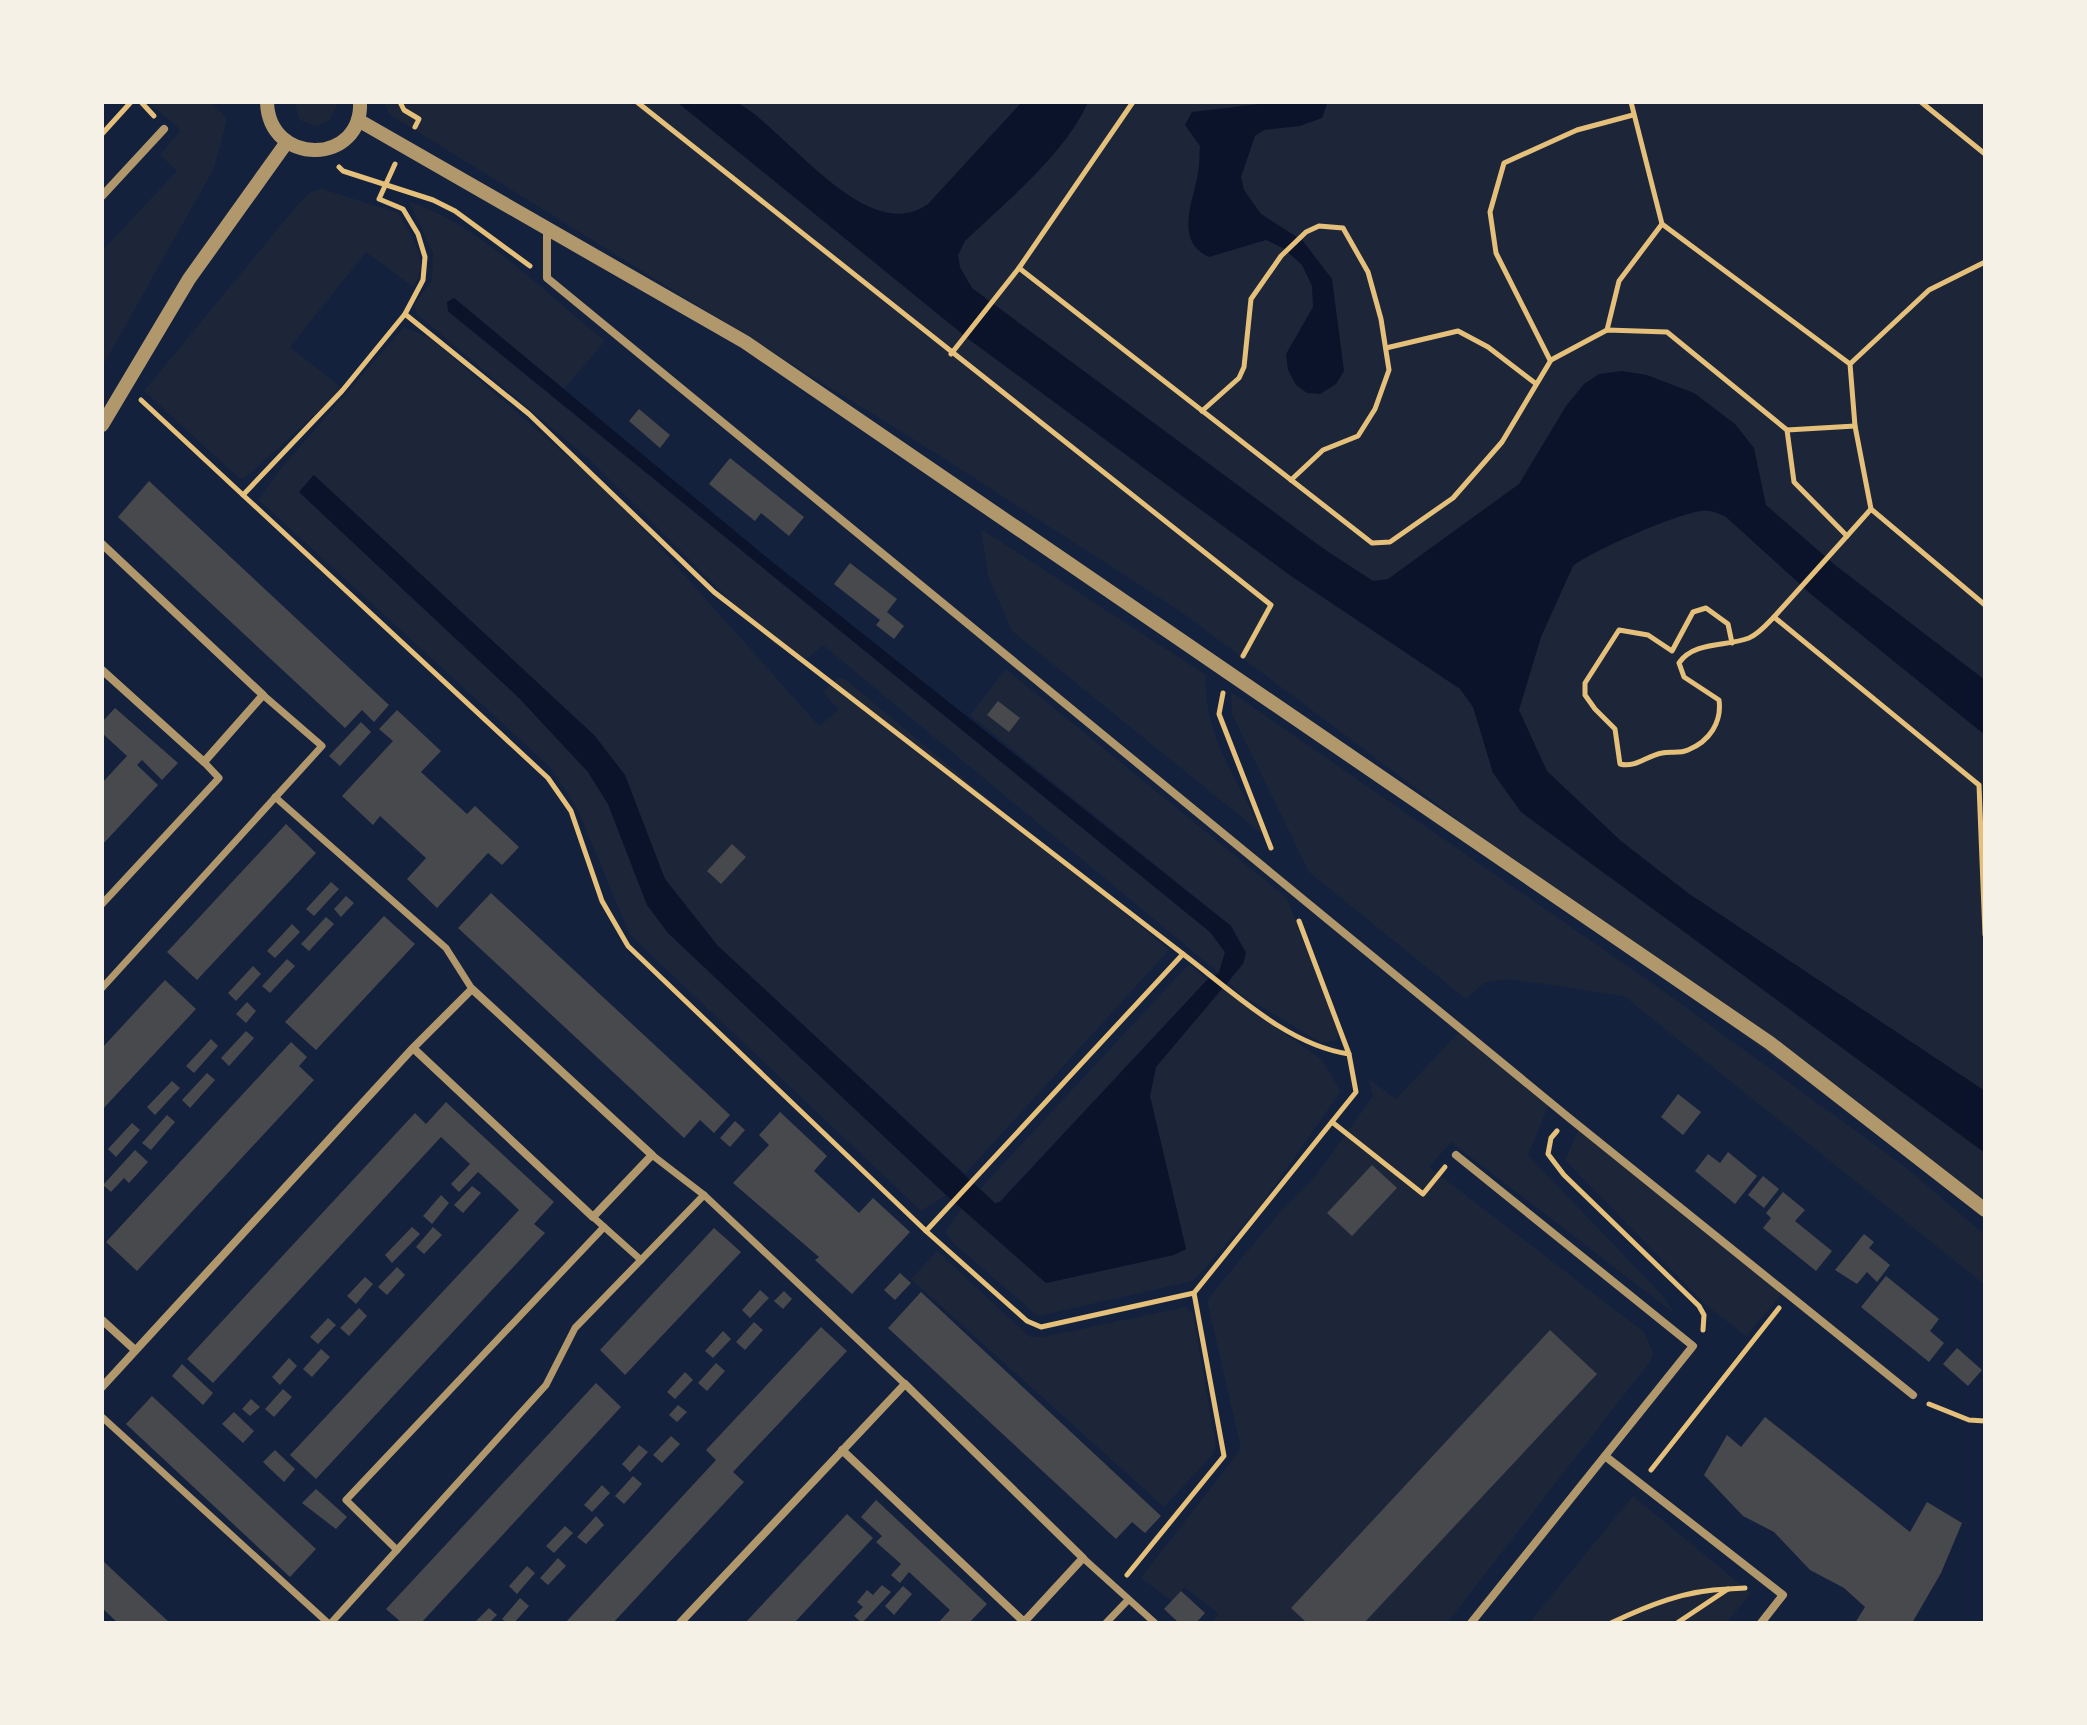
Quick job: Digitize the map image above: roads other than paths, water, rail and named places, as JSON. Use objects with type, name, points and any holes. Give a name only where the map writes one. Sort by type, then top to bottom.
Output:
[{"type":"street","points":[[267,102],[272,126],[287,142],[304,150],[323,150],[341,142],[358,120],[360,102]]},
{"type":"street","points":[[358,120],[405,144],[745,342],[1770,1043],[1985,1210]]},
{"type":"street","points":[[102,196],[164,129]]},
{"type":"street","points":[[102,425],[189,279],[287,142]]},
{"type":"street","points":[[547,226],[547,278],[1568,1117],[1913,1395]]},
{"type":"street","points":[[102,544],[322,746],[102,988]]},
{"type":"street","points":[[102,670],[219,778],[102,904]]},
{"type":"street","points":[[204,762],[263,695]]},
{"type":"street","points":[[275,797],[446,948],[472,989],[652,1155],[704,1195],[866,1344],[1083,1558],[1155,1623]]},
{"type":"street","points":[[102,1387],[413,1048],[472,989]]},
{"type":"street","points":[[413,1048],[641,1260]]},
{"type":"street","points":[[593,1217],[652,1155]]},
{"type":"street","points":[[1456,1155],[1693,1346],[1471,1623]]},
{"type":"street","points":[[102,1417],[330,1623],[546,1385],[575,1328],[704,1195]]},
{"type":"street","points":[[397,1550],[346,1500],[604,1227]]},
{"type":"street","points":[[102,1320],[135,1350]]},
{"type":"street","points":[[680,1623],[905,1384]]},
{"type":"street","points":[[842,1450],[1024,1622],[1083,1558]]},
{"type":"street","points":[[1605,1456],[1783,1595],[1761,1623]]},
{"type":"street","points":[[1106,1623],[1128,1600]]}]
